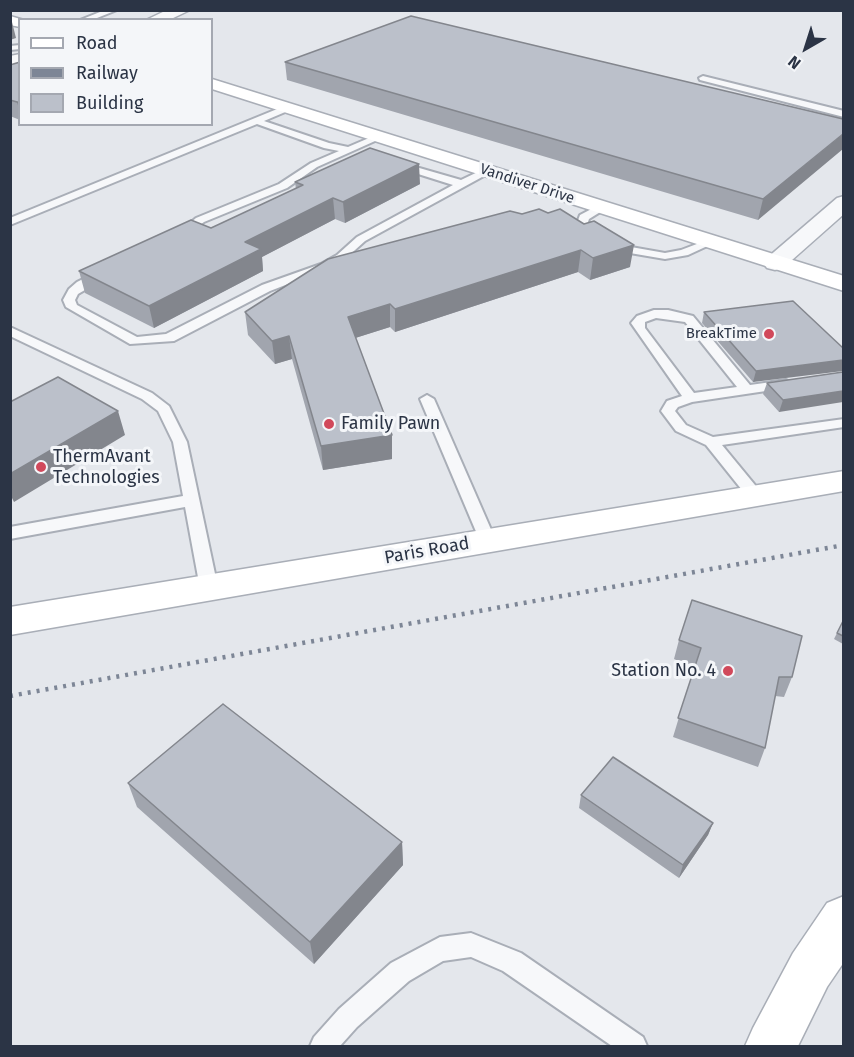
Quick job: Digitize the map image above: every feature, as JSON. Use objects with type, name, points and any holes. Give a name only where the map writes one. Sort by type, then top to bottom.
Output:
[{"type":"main road","name":"Vandiver Drive","points":[[213,84],[843,284]]},
{"type":"main road","name":"Paris Road","points":[[10,621],[843,481]]},
{"type":"main road","points":[[771,1047],[810,970],[843,919]]},
{"type":"street","points":[[159,18],[183,10]]},
{"type":"street","points":[[775,263],[843,202]]},
{"type":"lane","points":[[89,18],[114,10]]},
{"type":"lane","points":[[703,78],[843,114]]},
{"type":"lane","points":[[10,222],[287,108]]},
{"type":"lane","points":[[259,120],[261,123],[327,146],[356,152]]},
{"type":"lane","points":[[164,246],[175,241],[200,220],[283,186],[315,165],[356,152],[379,137]]},
{"type":"lane","points":[[384,160],[462,184]]},
{"type":"lane","points":[[112,270],[81,285],[73,292],[69,300],[72,307],[135,341],[168,338],[266,288],[325,266],[361,239],[488,171]]},
{"type":"lane","points":[[601,207],[576,223],[610,241],[646,254],[665,256],[684,253],[710,242]]},
{"type":"lane","points":[[690,398],[639,328],[637,323],[641,319],[654,314],[668,314],[689,319],[746,389]]},
{"type":"lane","points":[[10,331],[147,396],[164,409],[180,442],[209,588]]},
{"type":"lane","points":[[756,496],[711,442],[681,428],[668,411],[672,404],[690,398],[800,382]]},
{"type":"lane","points":[[427,399],[488,541]]},
{"type":"lane","points":[[711,442],[843,423]]},
{"type":"lane","points":[[10,533],[192,500]]},
{"type":"lane","points":[[323,1047],[348,1018],[400,972],[440,949],[471,945],[512,962],[634,1047]]},
{"type":"building","points":[[411,16],[843,119],[843,134],[763,199],[285,62]]},
{"type":"building","points":[[18,63],[18,102],[10,100],[10,65]]},
{"type":"building","points":[[370,148],[419,164],[343,202],[333,198],[245,242],[261,249],[149,306],[79,271],[191,220],[211,228],[303,185],[295,182]]},
{"type":"building","points":[[539,209],[548,213],[560,209],[584,224],[594,221],[634,245],[593,258],[581,250],[395,309],[390,304],[348,317],[392,435],[321,446],[289,336],[272,341],[245,312],[328,259],[510,211],[522,214]]},
{"type":"building","points":[[793,301],[843,348],[843,360],[756,371],[704,312]]},
{"type":"building","points":[[843,372],[843,391],[783,400],[767,383]]},
{"type":"building","points":[[58,377],[118,411],[10,474],[10,402]]},
{"type":"building","points":[[692,600],[802,636],[792,677],[779,677],[765,748],[678,718],[701,648],[679,640]]},
{"type":"building","points":[[843,621],[843,636],[837,633]]},
{"type":"building","points":[[223,704],[402,842],[310,942],[128,783]]},
{"type":"building","points":[[613,757],[713,823],[683,865],[581,795]]},
{"type":"railway","points":[[10,696],[844,545]]},
{"type":"place","name":"BreakTime","points":[[769,334]]},
{"type":"place","name":"Family Pawn","points":[[329,424]]},
{"type":"place","name":"ThermAvant Technologies","points":[[41,467]]},
{"type":"place","name":"Station No. 4","points":[[728,671]]}]
